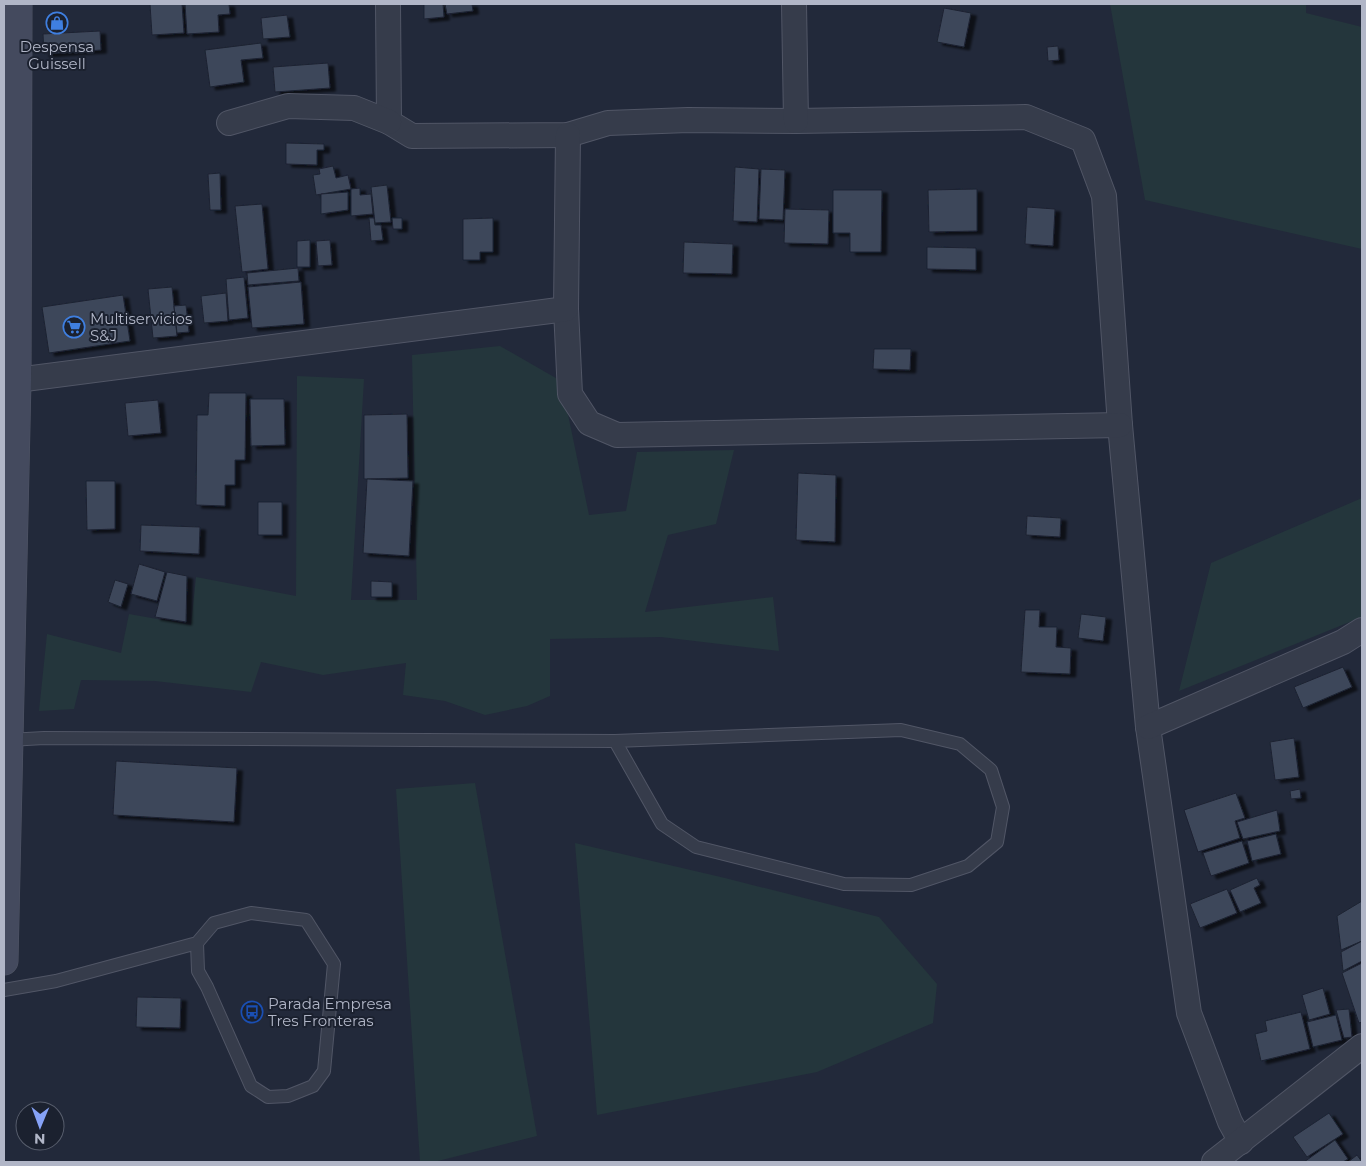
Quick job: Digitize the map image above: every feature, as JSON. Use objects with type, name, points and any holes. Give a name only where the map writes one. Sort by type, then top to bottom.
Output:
[{"type":"main road","points":[[4,961],[9,740],[8,565],[16,380],[18,4]]},
{"type":"street","points":[[388,4],[389,122]]},
{"type":"street","points":[[794,4],[796,122]]},
{"type":"street","points":[[229,123],[288,106],[354,108],[389,122],[412,136],[568,136],[608,123],[688,120],[796,122],[1026,117],[1083,140],[1104,196],[1120,425],[1148,727],[1189,1013],[1230,1122],[1241,1142]]},
{"type":"street","points":[[568,136],[566,309],[570,394],[589,423],[617,435],[1120,425]]},
{"type":"street","points":[[16,380],[566,309]]},
{"type":"street","points":[[1148,727],[1343,642],[1362,630]]},
{"type":"street","points":[[1214,1162],[1362,1046]]},
{"type":"lane","points":[[9,740],[44,738],[615,742],[901,730],[960,744],[991,770],[1003,806],[997,842],[968,866],[911,885],[844,884],[696,847],[662,824],[615,742]]},
{"type":"lane","points":[[4,990],[56,981],[198,943],[214,923],[251,913],[306,920],[334,964],[324,1071],[314,1086],[288,1096],[268,1096],[251,1086],[198,971],[198,943]]},
{"type":"shaded area","points":[[1110,4],[1306,4],[1306,13],[1362,27],[1362,249],[1145,200]]},
{"type":"shaded area","points":[[500,346],[561,381],[589,515],[626,511],[637,452],[734,450],[716,524],[668,535],[645,612],[773,597],[779,651],[661,637],[550,639],[550,696],[527,706],[485,715],[445,701],[403,695],[406,663],[323,675],[261,662],[251,692],[155,681],[81,680],[74,709],[39,711],[47,634],[121,653],[129,614],[191,625],[196,577],[296,596],[297,376],[364,379],[351,600],[417,600],[412,355]]},
{"type":"shaded area","points":[[1362,498],[1362,617],[1179,691],[1211,563]]},
{"type":"shaded area","points":[[475,783],[537,1136],[434,1162],[420,1162],[396,789]]},
{"type":"shaded area","points":[[575,843],[879,917],[937,984],[933,1023],[817,1072],[597,1115]]},
{"type":"building","points":[[150,4],[182,4],[184,33],[152,35]]},
{"type":"building","points":[[185,4],[229,4],[230,14],[218,15],[219,32],[187,34]]},
{"type":"building","points":[[424,4],[443,4],[444,17],[424,19]]},
{"type":"building","points":[[445,4],[472,4],[473,11],[447,14]]},
{"type":"building","points":[[944,8],[971,13],[964,47],[937,42]]},
{"type":"building","points":[[287,15],[290,37],[263,39],[261,18]]},
{"type":"building","points":[[100,31],[101,50],[44,54],[43,34]]},
{"type":"building","points":[[261,43],[263,58],[241,60],[244,82],[210,87],[205,50]]},
{"type":"building","points":[[1058,46],[1059,60],[1048,61],[1047,47]]},
{"type":"building","points":[[328,63],[330,88],[275,92],[273,67]]},
{"type":"building","points":[[286,143],[324,144],[324,150],[317,150],[317,165],[286,164]]},
{"type":"building","points":[[333,166],[336,178],[348,175],[351,189],[316,195],[313,175],[320,174],[319,169]]},
{"type":"building","points":[[735,167],[759,169],[757,222],[733,221]]},
{"type":"building","points":[[761,169],[785,170],[783,220],[759,219]]},
{"type":"building","points":[[220,173],[221,210],[210,210],[208,174]]},
{"type":"building","points":[[387,185],[391,222],[375,223],[371,187]]},
{"type":"building","points":[[360,188],[360,195],[371,194],[373,214],[351,216],[351,189]]},
{"type":"building","points":[[977,189],[977,231],[929,232],[928,190]]},
{"type":"building","points":[[833,190],[882,190],[881,252],[850,252],[850,233],[833,233]]},
{"type":"building","points":[[348,192],[348,210],[321,214],[321,194]]},
{"type":"building","points":[[262,204],[268,269],[242,272],[235,206]]},
{"type":"building","points":[[1027,207],[1055,209],[1053,246],[1025,244]]},
{"type":"building","points":[[785,209],[829,210],[828,244],[784,243]]},
{"type":"building","points":[[369,218],[374,218],[375,225],[381,225],[383,240],[371,241]]},
{"type":"building","points":[[392,218],[402,218],[402,229],[393,229]]},
{"type":"building","points":[[493,218],[493,252],[480,252],[480,260],[463,260],[463,219]]},
{"type":"building","points":[[310,240],[310,267],[297,267],[297,241]]},
{"type":"building","points":[[330,240],[332,265],[318,266],[316,241]]},
{"type":"building","points":[[684,242],[733,244],[732,274],[683,273]]},
{"type":"building","points":[[927,247],[976,248],[976,270],[927,269]]},
{"type":"building","points":[[298,268],[299,281],[248,285],[247,273]]},
{"type":"building","points":[[244,277],[248,318],[229,320],[226,279]]},
{"type":"building","points":[[301,282],[304,324],[252,328],[248,287]]},
{"type":"building","points":[[172,287],[177,336],[153,338],[148,289]]},
{"type":"building","points":[[226,293],[228,321],[204,323],[201,296]]},
{"type":"building","points":[[123,295],[130,341],[49,353],[42,307]]},
{"type":"building","points":[[186,305],[189,332],[177,333],[174,306]]},
{"type":"building","points":[[874,349],[911,349],[910,370],[873,369]]},
{"type":"building","points":[[209,393],[246,393],[245,460],[235,460],[235,485],[225,485],[225,506],[196,505],[197,415],[208,415]]},
{"type":"building","points":[[250,399],[284,399],[285,445],[251,446]]},
{"type":"building","points":[[158,400],[161,433],[128,436],[125,403]]},
{"type":"building","points":[[407,414],[408,478],[364,479],[364,415]]},
{"type":"building","points":[[798,473],[836,475],[835,542],[796,540]]},
{"type":"building","points":[[367,479],[413,481],[409,556],[363,553]]},
{"type":"building","points":[[86,481],[115,481],[115,529],[87,530]]},
{"type":"building","points":[[258,502],[282,502],[282,535],[258,535]]},
{"type":"building","points":[[1027,516],[1061,518],[1060,537],[1026,535]]},
{"type":"building","points":[[141,525],[200,527],[199,554],[140,551]]},
{"type":"building","points":[[139,564],[165,572],[157,601],[131,594]]},
{"type":"building","points":[[167,572],[187,576],[186,622],[155,617]]},
{"type":"building","points":[[115,580],[128,584],[121,607],[108,602]]},
{"type":"building","points":[[371,581],[392,582],[392,597],[371,597]]},
{"type":"building","points":[[1025,610],[1040,610],[1039,627],[1057,627],[1056,647],[1071,648],[1070,674],[1021,672]]},
{"type":"building","points":[[1081,614],[1106,617],[1103,641],[1078,638]]},
{"type":"building","points":[[1343,667],[1352,687],[1303,708],[1294,687]]},
{"type":"building","points":[[1294,738],[1299,777],[1275,780],[1270,742]]},
{"type":"building","points":[[116,761],[237,768],[234,822],[113,815]]},
{"type":"building","points":[[1300,789],[1301,798],[1291,799],[1290,791]]},
{"type":"building","points":[[1236,793],[1245,818],[1235,821],[1240,838],[1198,852],[1184,810]]},
{"type":"building","points":[[1277,810],[1280,831],[1243,839],[1237,822]]},
{"type":"building","points":[[1276,834],[1281,854],[1252,861],[1247,841]]},
{"type":"building","points":[[1242,841],[1249,863],[1211,876],[1203,853]]},
{"type":"building","points":[[1257,878],[1260,885],[1254,888],[1261,903],[1240,912],[1230,890]]},
{"type":"building","points":[[1227,889],[1237,913],[1200,928],[1190,904]]},
{"type":"building","points":[[1362,901],[1362,941],[1341,950],[1337,916]]},
{"type":"building","points":[[1362,941],[1362,961],[1343,971],[1341,952]]},
{"type":"building","points":[[1362,963],[1362,1022],[1359,1023],[1342,973]]},
{"type":"building","points":[[1323,988],[1330,1014],[1309,1020],[1302,995]]},
{"type":"building","points":[[137,997],[181,998],[180,1028],[136,1027]]},
{"type":"building","points":[[1349,1009],[1352,1037],[1344,1038],[1336,1010]]},
{"type":"building","points":[[1301,1012],[1310,1049],[1261,1061],[1255,1034],[1267,1031],[1265,1021]]},
{"type":"building","points":[[1336,1015],[1342,1040],[1313,1047],[1307,1022]]},
{"type":"building","points":[[1329,1113],[1343,1134],[1307,1157],[1293,1137]]},
{"type":"building","points":[[1335,1140],[1348,1159],[1343,1162],[1304,1162]]},
{"type":"building","points":[[1357,1155],[1362,1162],[1348,1162]]},
{"type":"place","name":"Despensa Guissell","points":[[57,23]]},
{"type":"place","name":"Multiservicios S&J","points":[[74,327]]},
{"type":"place","name":"Parada Empresa Tres Fronteras","points":[[252,1012]]}]
